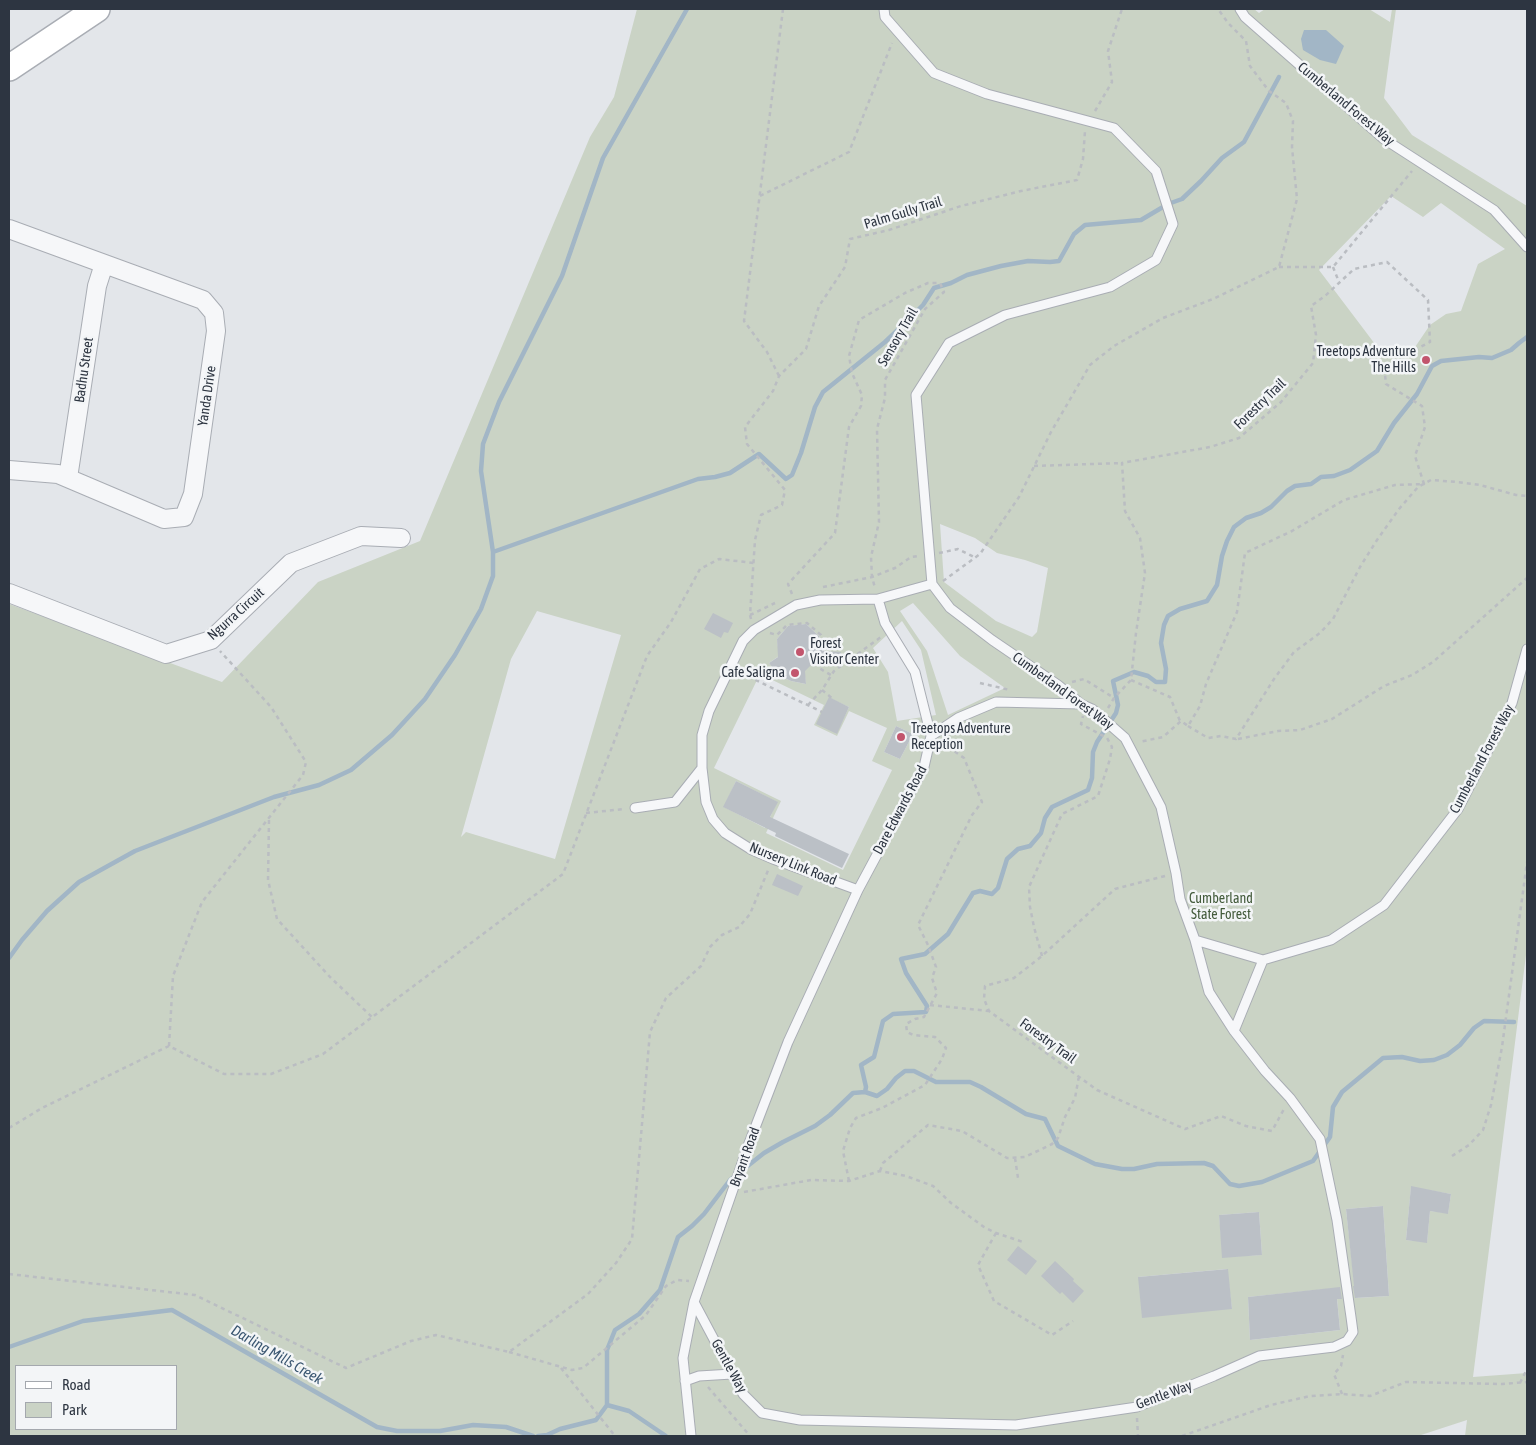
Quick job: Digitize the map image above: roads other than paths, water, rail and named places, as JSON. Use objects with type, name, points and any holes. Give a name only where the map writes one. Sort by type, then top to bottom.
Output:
[{"type":"street","points":[[9,68],[97,9]]},
{"type":"street","name":"Yanda Drive","points":[[9,229],[203,300],[214,313],[216,331],[193,494],[184,517],[164,520],[58,474],[9,470]]},
{"type":"street","name":"Badhu Street","points":[[68,478],[97,286],[104,264]]},
{"type":"street","name":"Ngurra Circuit","points":[[9,593],[166,654],[210,640],[291,564],[361,536],[401,538]]},
{"type":"lane","points":[[884,9],[885,17],[934,72],[987,94],[1114,128],[1156,171],[1173,224],[1156,260],[1110,287],[1004,315],[949,343],[916,395],[932,584]]},
{"type":"lane","name":"Cumberland Forest Way","points":[[1240,9],[1245,17],[1384,139],[1494,210],[1527,247]]},
{"type":"lane","name":"Cumberland Forest Way","points":[[932,584],[950,608],[992,640],[1058,685],[1081,704],[1092,709],[1127,741],[1161,807],[1180,899],[1195,940],[1209,992],[1234,1031]]},
{"type":"lane","name":"Nursery Link Road","points":[[858,890],[752,850],[725,833],[713,819],[706,802],[702,768],[702,735],[709,711],[743,641],[755,629],[796,605],[820,600],[878,599],[932,584]]},
{"type":"lane","points":[[878,599],[885,623],[915,672],[931,736],[958,718],[996,702],[1081,704]]},
{"type":"lane","name":"Cumberland Forest Way","points":[[1263,960],[1331,940],[1384,905],[1458,809],[1512,703],[1527,649]]},
{"type":"lane","name":"Dare Edwards Road","points":[[858,890],[924,767],[931,736]]},
{"type":"lane","points":[[635,808],[675,802],[702,768]]},
{"type":"lane","name":"Bryant Road","points":[[690,1433],[682,1358],[694,1302],[748,1146],[788,1042],[858,890]]},
{"type":"lane","points":[[1195,940],[1263,960],[1234,1031]]},
{"type":"lane","name":"Gentle Way","points":[[694,1302],[744,1394],[762,1413],[800,1420],[1016,1424],[1137,1407],[1259,1356],[1334,1348],[1347,1342],[1353,1332],[1337,1220],[1320,1139],[1290,1098],[1265,1071],[1234,1031]]},
{"type":"lane","points":[[685,1381],[699,1376],[732,1374]]},
{"type":"water","points":[[1304,30],[1326,30],[1344,46],[1336,64],[1320,60],[1303,50],[1301,39]]},
{"type":"waterway","points":[[9,958],[47,911],[79,882],[135,851],[274,797],[319,785],[351,770],[392,735],[425,699],[455,655],[481,609],[493,576],[493,552],[481,471],[483,444],[499,402],[562,276],[603,158],[687,9]]},
{"type":"waterway","points":[[493,552],[698,479],[730,473],[759,454],[786,479],[792,475],[815,407],[823,392],[885,342],[923,305],[934,288],[951,283],[967,275],[1001,266],[1028,261],[1059,261],[1074,234],[1085,225],[1141,220],[1168,204],[1182,199],[1222,158],[1244,142],[1279,77]]},
{"type":"waterway","points":[[607,1405],[607,1350],[615,1330],[639,1314],[660,1290],[678,1237],[704,1214],[730,1180],[764,1153],[815,1126],[830,1115],[853,1093],[865,1092],[866,1087],[861,1065],[874,1057],[883,1021],[893,1014],[926,1012],[927,1006],[906,973],[901,959],[925,954],[948,934],[973,893],[980,891],[992,894],[998,888],[1007,859],[1018,849],[1030,846],[1041,833],[1045,818],[1052,807],[1088,790],[1092,778],[1093,752],[1097,742],[1116,713],[1118,705],[1113,681],[1134,672],[1148,676],[1156,682],[1165,682],[1166,669],[1161,643],[1164,625],[1168,616],[1180,609],[1207,601],[1217,585],[1222,556],[1234,527],[1246,518],[1271,507],[1287,491],[1295,486],[1311,484],[1321,477],[1334,476],[1350,470],[1377,451],[1394,423],[1417,394],[1432,366],[1441,361],[1479,357],[1492,358],[1511,350],[1527,337]]},
{"type":"waterway","points":[[865,1092],[877,1096],[905,1071],[914,1071],[936,1082],[970,1082],[1026,1114],[1045,1119],[1058,1146],[1095,1164],[1122,1169],[1134,1169],[1157,1164],[1204,1163],[1213,1166],[1230,1184],[1239,1186],[1262,1182],[1313,1161],[1330,1137],[1333,1107],[1342,1092],[1383,1058],[1402,1057],[1420,1061],[1434,1060],[1447,1055],[1460,1045],[1474,1028],[1484,1021],[1514,1022]]},
{"type":"waterway","name":"Darling Mills Creek","points":[[9,1347],[83,1321],[172,1310],[377,1427],[397,1431],[440,1431],[473,1425],[506,1427],[533,1436]]},
{"type":"waterway","points":[[607,1405],[629,1411],[666,1436]]},
{"type":"waterway","name":"Darling Mills Creek","points":[[538,1436],[596,1420],[607,1405]]},
{"type":"place","name":"Treetops Adventure The Hills","points":[[1426,360]]},
{"type":"place","name":"Forest Visitor Center","points":[[800,652]]},
{"type":"place","name":"Cafe Saligna","points":[[795,673]]},
{"type":"place","name":"Treetops Adventure Reception","points":[[901,737]]},
{"type":"park label","name":"Cumberland State Forest","points":[[1221,908]]}]
